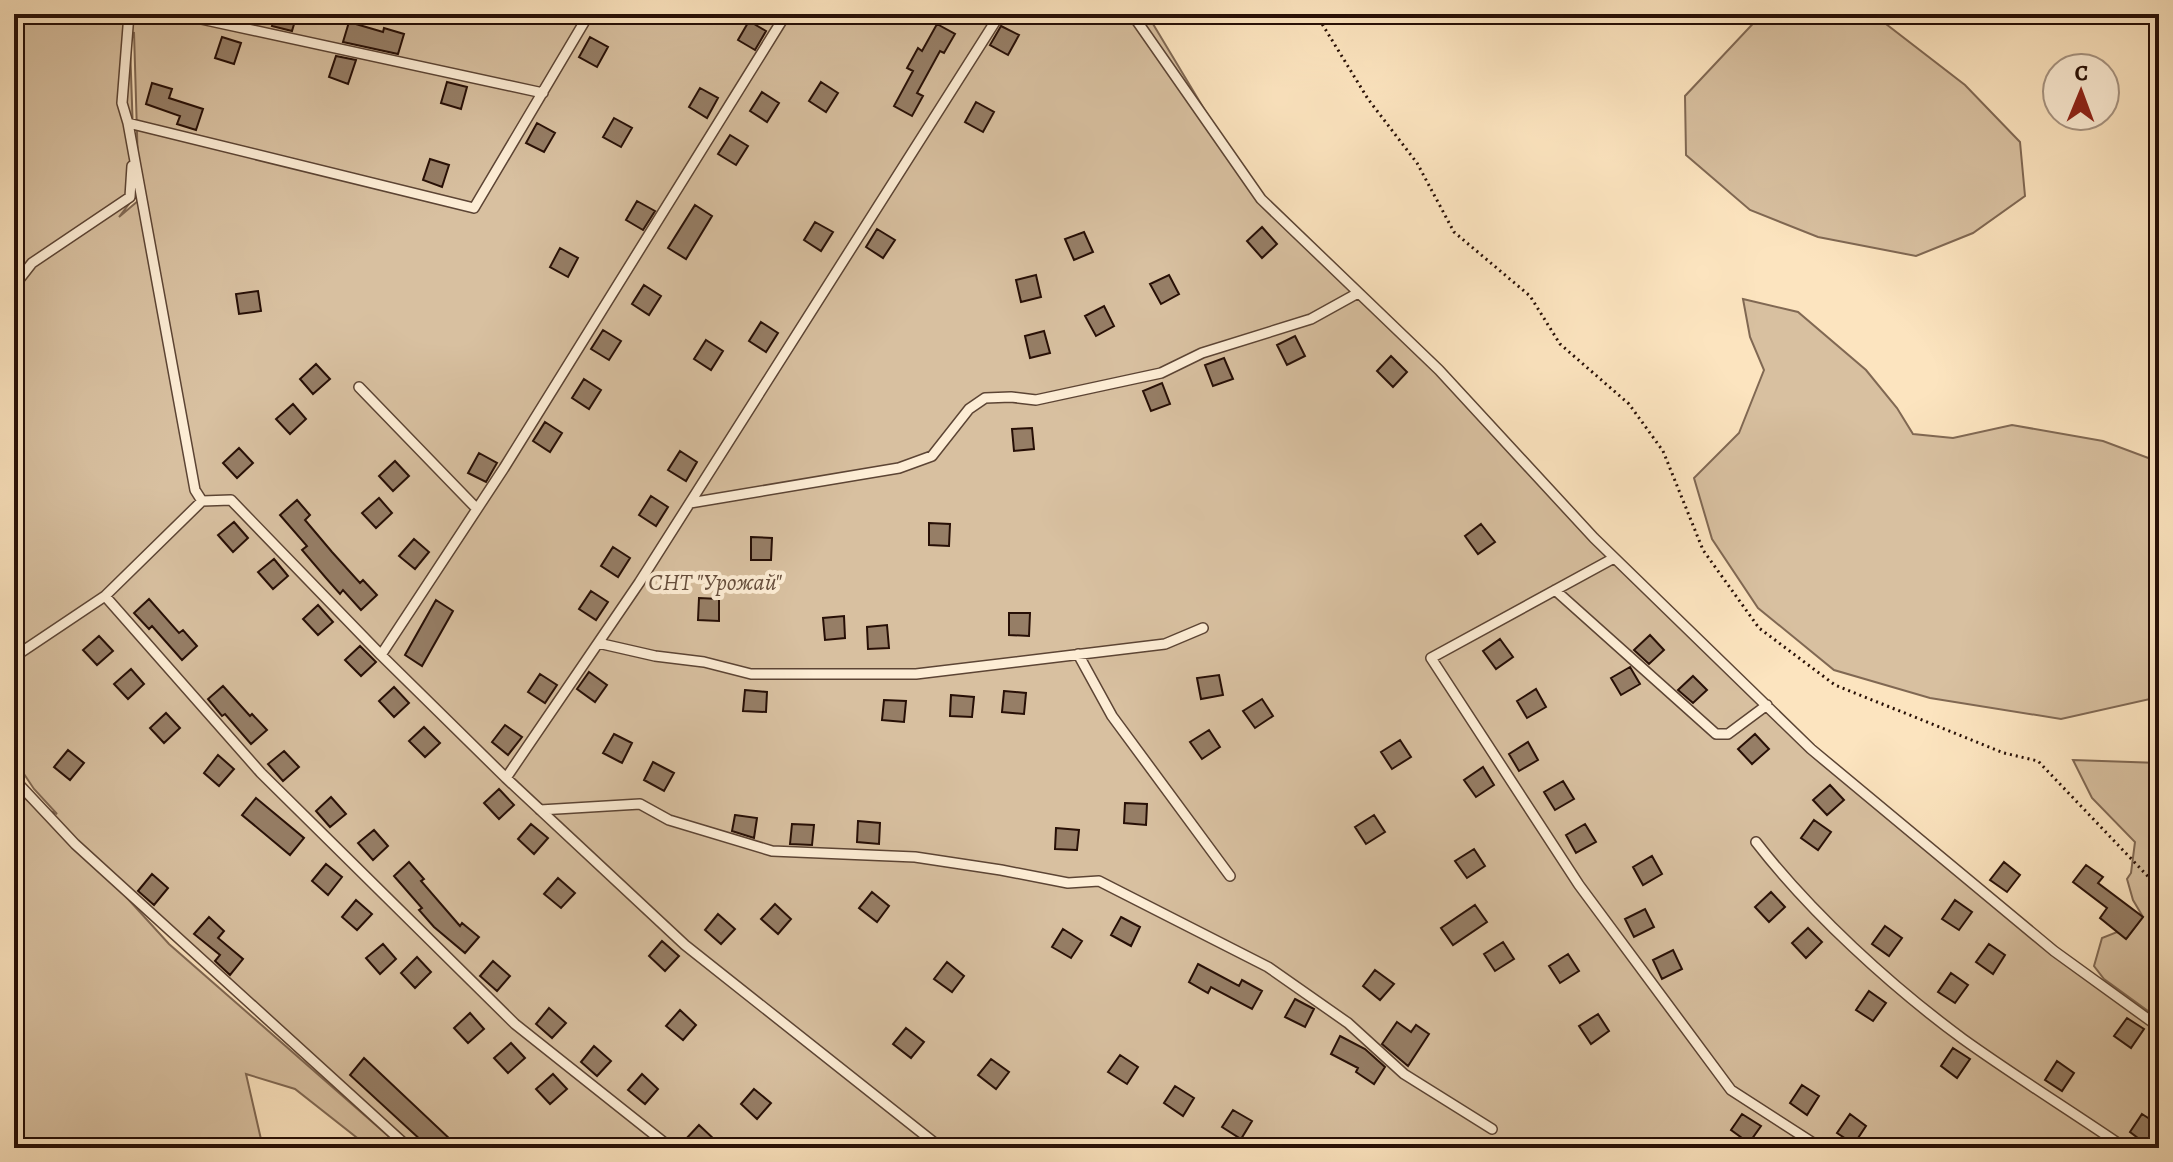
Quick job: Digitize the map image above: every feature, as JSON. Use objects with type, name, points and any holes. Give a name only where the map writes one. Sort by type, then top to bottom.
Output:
[{"type":"lane","points":[[129,14],[122,103],[195,490],[202,501]]},
{"type":"lane","points":[[178,14],[543,93]]},
{"type":"lane","points":[[128,123],[474,208],[589,14]]},
{"type":"lane","points":[[381,655],[477,509],[786,14]]},
{"type":"lane","points":[[506,778],[690,503],[1000,14]]},
{"type":"lane","points":[[1132,14],[1261,199],[1439,370],[1614,558],[1811,749],[2054,951],[2159,1027]]},
{"type":"lane","points":[[14,286],[32,263],[130,197],[132,168],[128,123]]},
{"type":"lane","points":[[690,503],[899,468],[932,456],[969,409],[985,398],[1036,400],[1161,373],[1202,353],[1311,319],[1358,293]]},
{"type":"lane","points":[[359,387],[477,509]]},
{"type":"lane","points":[[14,657],[105,596],[202,501],[231,500],[506,778],[685,945],[941,1148]]},
{"type":"lane","points":[[1614,558],[1431,658],[1579,885],[1731,1090],[1821,1148]]},
{"type":"lane","points":[[1555,590],[1716,734],[1728,734],[1767,705]]},
{"type":"lane","points":[[105,596],[261,773],[515,1024],[671,1148]]},
{"type":"lane","points":[[598,643],[655,656],[704,662],[751,674],[916,674],[1165,644],[1203,628]]},
{"type":"lane","points":[[1078,654],[1112,716],[1230,876]]},
{"type":"lane","points":[[14,779],[75,844],[409,1148]]},
{"type":"lane","points":[[540,810],[640,804],[669,820],[772,851],[915,857],[1068,883],[1099,881],[1268,967],[1348,1023],[1404,1074],[1492,1129]]},
{"type":"lane","points":[[1756,842],[1778,870],[1872,964],[1962,1038],[2125,1148]]},
{"type":"path","points":[[1316,14],[1368,99],[1417,163],[1454,232],[1530,296],[1560,344],[1629,404],[1663,451],[1703,550],[1759,628],[1835,685],[2004,753],[2038,761],[2159,888]]},
{"type":"green space","name":"СНТ \"Урожай\"","points":[[14,14],[1147,14],[1245,177],[1786,724],[1981,890],[2144,1016],[2159,1023],[2159,1148],[407,1148],[162,929],[100,862],[98,866],[169,944],[402,1148],[370,1148],[295,1089],[246,1074],[263,1148],[14,1148],[14,789],[33,805],[57,814],[34,789],[14,759]],"holes":[[[134,32],[139,200],[119,217],[135,191],[130,45]]]},
{"type":"green space","points":[[1762,14],[1873,14],[1965,85],[2020,142],[2025,196],[1973,233],[1916,256],[1818,237],[1750,210],[1686,155],[1685,96]]},
{"type":"green space","points":[[1743,299],[1798,312],[1866,370],[1897,408],[1913,434],[1953,438],[2012,425],[2103,441],[2159,462],[2159,697],[2061,719],[1930,698],[1834,670],[1758,608],[1712,539],[1694,478],[1739,433],[1764,370],[1750,337]]},
{"type":"green space","points":[[2073,760],[2159,763],[2159,1019],[2104,979],[2094,966],[2102,938],[2117,932],[2127,938],[2143,917],[2133,900],[2127,879],[2131,873],[2135,842],[2092,798]]},
{"type":"building","points":[[276,14],[297,14],[292,31],[272,26]]},
{"type":"building","points":[[749,21],[766,31],[755,50],[738,40]]},
{"type":"building","points":[[349,22],[383,32],[384,28],[404,34],[398,54],[343,42]]},
{"type":"building","points":[[937,24],[955,34],[944,53],[940,51],[917,93],[923,96],[912,116],[894,106],[913,71],[907,68],[918,48],[922,51]]},
{"type":"building","points":[[1001,26],[1019,35],[1008,55],[990,45]]},
{"type":"building","points":[[222,37],[241,43],[234,64],[215,58]]},
{"type":"building","points":[[590,37],[608,47],[597,67],[579,57]]},
{"type":"building","points":[[336,56],[356,60],[348,84],[329,77]]},
{"type":"building","points":[[447,82],[467,87],[461,109],[441,103]]},
{"type":"building","points":[[821,82],[838,93],[826,112],[809,101]]},
{"type":"building","points":[[152,83],[172,89],[169,98],[203,109],[196,130],[177,124],[180,116],[146,104]]},
{"type":"building","points":[[700,88],[718,98],[707,118],[689,107]]},
{"type":"building","points":[[762,92],[779,103],[767,122],[750,111]]},
{"type":"building","points":[[976,102],[994,112],[983,132],[965,122]]},
{"type":"building","points":[[614,118],[632,128],[621,147],[603,137]]},
{"type":"building","points":[[537,123],[555,133],[544,152],[526,143]]},
{"type":"building","points":[[730,135],[748,146],[736,165],[718,154]]},
{"type":"building","points":[[430,159],[449,165],[442,187],[423,180]]},
{"type":"building","points":[[637,201],[655,211],[643,230],[626,220]]},
{"type":"building","points":[[695,205],[712,216],[686,259],[668,248]]},
{"type":"building","points":[[815,222],[833,232],[821,251],[804,240]]},
{"type":"building","points":[[1262,227],[1277,244],[1262,258],[1247,241]]},
{"type":"building","points":[[877,229],[895,240],[883,258],[866,247]]},
{"type":"building","points":[[1084,232],[1093,252],[1074,260],[1065,239]]},
{"type":"building","points":[[560,248],[578,258],[568,277],[550,267]]},
{"type":"building","points":[[1036,275],[1041,297],[1021,302],[1016,280]]},
{"type":"building","points":[[1169,275],[1179,294],[1161,304],[1150,284]]},
{"type":"building","points":[[644,285],[661,296],[649,315],[632,304]]},
{"type":"building","points":[[258,291],[261,311],[239,314],[236,294]]},
{"type":"building","points":[[1104,306],[1114,326],[1096,336],[1085,316]]},
{"type":"building","points":[[761,322],[778,333],[766,352],[749,341]]},
{"type":"building","points":[[603,330],[621,341],[609,360],[591,349]]},
{"type":"building","points":[[1044,331],[1050,353],[1030,358],[1025,336]]},
{"type":"building","points":[[1295,336],[1305,356],[1287,365],[1277,345]]},
{"type":"building","points":[[706,340],[723,351],[711,370],[694,359]]},
{"type":"building","points":[[1391,356],[1407,372],[1393,387],[1377,371]]},
{"type":"building","points":[[1224,358],[1233,379],[1213,386],[1205,365]]},
{"type":"building","points":[[316,364],[330,379],[313,394],[300,379]]},
{"type":"building","points":[[584,379],[601,390],[589,409],[572,398]]},
{"type":"building","points":[[1162,383],[1170,404],[1151,411],[1143,391]]},
{"type":"building","points":[[293,404],[306,419],[290,434],[276,419]]},
{"type":"building","points":[[545,422],[562,433],[550,452],[533,441]]},
{"type":"building","points":[[1032,428],[1034,449],[1014,451],[1012,429]]},
{"type":"building","points":[[239,448],[253,463],[237,478],[223,463]]},
{"type":"building","points":[[680,451],[697,462],[686,481],[668,470]]},
{"type":"building","points":[[479,453],[497,463],[486,482],[468,473]]},
{"type":"building","points":[[395,461],[409,476],[393,491],[379,476]]},
{"type":"building","points":[[651,496],[668,507],[656,526],[639,515]]},
{"type":"building","points":[[379,498],[392,513],[376,528],[362,513]]},
{"type":"building","points":[[297,500],[310,515],[305,520],[360,583],[363,580],[377,595],[361,610],[343,590],[340,594],[302,550],[307,546],[280,515]]},
{"type":"building","points":[[234,522],[248,538],[233,552],[218,535]]},
{"type":"building","points":[[929,523],[950,524],[949,546],[929,545]]},
{"type":"building","points":[[1481,524],[1495,542],[1478,554],[1465,536]]},
{"type":"building","points":[[751,537],[772,538],[771,560],[751,560]]},
{"type":"building","points":[[414,539],[429,552],[415,569],[399,556]]},
{"type":"building","points":[[613,547],[630,558],[618,577],[601,566]]},
{"type":"building","points":[[274,559],[288,576],[273,589],[258,572]]},
{"type":"building","points":[[591,591],[608,602],[596,620],[579,609]]},
{"type":"building","points":[[699,598],[719,599],[719,621],[698,620]]},
{"type":"building","points":[[149,599],[179,633],[183,630],[197,646],[182,660],[152,626],[149,629],[134,613]]},
{"type":"building","points":[[436,600],[453,611],[422,666],[405,655]]},
{"type":"building","points":[[318,605],[333,622],[318,635],[303,619]]},
{"type":"building","points":[[1009,613],[1030,613],[1029,636],[1009,635]]},
{"type":"building","points":[[844,616],[845,638],[825,640],[823,618]]},
{"type":"building","points":[[887,625],[889,648],[868,649],[867,627]]},
{"type":"building","points":[[1650,635],[1664,650],[1649,664],[1634,650]]},
{"type":"building","points":[[99,636],[113,651],[97,665],[83,650]]},
{"type":"building","points":[[1500,639],[1513,657],[1496,669],[1483,651]]},
{"type":"building","points":[[360,646],[376,662],[361,676],[345,660]]},
{"type":"building","points":[[1630,667],[1640,684],[1621,695],[1611,678]]},
{"type":"building","points":[[131,669],[144,684],[128,699],[114,684]]},
{"type":"building","points":[[589,672],[607,685],[595,702],[577,689]]},
{"type":"building","points":[[540,674],[557,685],[545,703],[528,692]]},
{"type":"building","points":[[1219,675],[1223,695],[1201,699],[1197,678]]},
{"type":"building","points":[[1693,676],[1707,690],[1693,703],[1678,690]]},
{"type":"building","points":[[223,686],[267,730],[251,744],[208,699]]},
{"type":"building","points":[[394,687],[409,703],[394,717],[379,701]]},
{"type":"building","points":[[1536,689],[1546,707],[1527,718],[1517,701]]},
{"type":"building","points":[[745,690],[767,692],[766,712],[743,711]]},
{"type":"building","points":[[1004,691],[1026,693],[1024,714],[1002,712]]},
{"type":"building","points":[[951,695],[974,697],[972,717],[950,716]]},
{"type":"building","points":[[1262,699],[1273,716],[1255,728],[1243,711]]},
{"type":"building","points":[[884,700],[906,701],[904,722],[882,720]]},
{"type":"building","points":[[166,713],[180,728],[164,743],[150,728]]},
{"type":"building","points":[[505,725],[522,737],[508,755],[492,742]]},
{"type":"building","points":[[424,727],[440,743],[425,757],[409,741]]},
{"type":"building","points":[[1209,730],[1220,747],[1202,759],[1190,742]]},
{"type":"building","points":[[614,734],[632,743],[622,763],[603,753]]},
{"type":"building","points":[[1755,734],[1769,749],[1752,764],[1738,749]]},
{"type":"building","points":[[1400,740],[1411,757],[1392,769],[1381,752]]},
{"type":"building","points":[[1528,742],[1538,760],[1519,771],[1509,754]]},
{"type":"building","points":[[68,750],[84,763],[70,780],[54,767]]},
{"type":"building","points":[[284,751],[299,767],[283,781],[268,764]]},
{"type":"building","points":[[218,755],[234,769],[219,786],[204,773]]},
{"type":"building","points":[[653,762],[674,773],[664,791],[644,780]]},
{"type":"building","points":[[1483,767],[1494,785],[1476,797],[1464,780]]},
{"type":"building","points":[[1563,781],[1574,799],[1555,810],[1544,792]]},
{"type":"building","points":[[1830,785],[1844,800],[1827,815],[1813,800]]},
{"type":"building","points":[[499,789],[514,805],[499,819],[484,803]]},
{"type":"building","points":[[331,797],[346,814],[330,827],[316,811]]},
{"type":"building","points":[[256,798],[304,838],[290,855],[242,815]]},
{"type":"building","points":[[1125,803],[1147,804],[1146,825],[1124,823]]},
{"type":"building","points":[[735,815],[757,818],[754,838],[732,831]]},
{"type":"building","points":[[1374,815],[1385,832],[1366,844],[1355,827]]},
{"type":"building","points":[[1814,820],[1831,832],[1818,850],[1801,838]]},
{"type":"building","points":[[858,821],[880,823],[879,844],[857,842]]},
{"type":"building","points":[[531,824],[548,838],[534,854],[518,839]]},
{"type":"building","points":[[792,824],[814,825],[812,845],[790,844]]},
{"type":"building","points":[[1585,824],[1596,842],[1576,853],[1566,835]]},
{"type":"building","points":[[1056,828],[1079,830],[1077,850],[1055,849]]},
{"type":"building","points":[[374,830],[388,846],[373,860],[358,843]]},
{"type":"building","points":[[1474,849],[1485,866],[1467,878],[1455,861]]},
{"type":"building","points":[[1652,856],[1662,874],[1643,885],[1633,867]]},
{"type":"building","points":[[409,862],[424,879],[421,881],[460,926],[462,923],[479,937],[465,953],[434,927],[394,876]]},
{"type":"building","points":[[2004,862],[2020,875],[2007,892],[1990,880]]},
{"type":"building","points":[[326,864],[342,877],[328,895],[312,881]]},
{"type":"building","points":[[2086,865],[2103,877],[2098,883],[2143,917],[2126,939],[2100,918],[2107,908],[2073,882]]},
{"type":"building","points":[[152,874],[168,888],[154,905],[138,891]]},
{"type":"building","points":[[558,878],[575,893],[561,908],[544,894]]},
{"type":"building","points":[[872,892],[889,906],[877,922],[859,908]]},
{"type":"building","points":[[1771,892],[1785,907],[1769,922],[1755,907]]},
{"type":"building","points":[[356,900],[372,914],[357,930],[342,917]]},
{"type":"building","points":[[1955,900],[1972,912],[1959,930],[1942,919]]},
{"type":"building","points":[[775,904],[791,919],[778,934],[761,919]]},
{"type":"building","points":[[1475,905],[1487,922],[1453,945],[1441,928]]},
{"type":"building","points":[[1645,909],[1654,927],[1634,937],[1625,919]]},
{"type":"building","points":[[718,914],[735,929],[721,944],[705,930]]},
{"type":"building","points":[[209,917],[224,931],[218,938],[243,959],[230,975],[215,961],[220,955],[194,934]]},
{"type":"building","points":[[1121,917],[1140,927],[1131,946],[1111,935]]},
{"type":"building","points":[[1885,926],[1902,938],[1889,956],[1872,944]]},
{"type":"building","points":[[1808,928],[1822,942],[1806,958],[1792,943]]},
{"type":"building","points":[[1063,929],[1082,941],[1071,958],[1052,947]]},
{"type":"building","points":[[662,941],[679,956],[665,971],[649,956]]},
{"type":"building","points":[[1503,942],[1514,959],[1495,971],[1484,954]]},
{"type":"building","points":[[383,944],[396,959],[380,974],[366,958]]},
{"type":"building","points":[[1989,944],[2005,955],[1993,974],[1976,962]]},
{"type":"building","points":[[1673,950],[1682,969],[1662,979],[1653,960]]},
{"type":"building","points":[[1568,954],[1579,971],[1560,983],[1549,966]]},
{"type":"building","points":[[417,957],[431,972],[415,988],[401,973]]},
{"type":"building","points":[[493,961],[510,976],[497,991],[480,976]]},
{"type":"building","points":[[947,962],[964,976],[952,992],[934,979]]},
{"type":"building","points":[[1198,964],[1239,986],[1242,980],[1262,991],[1252,1009],[1211,987],[1208,993],[1189,982]]},
{"type":"building","points":[[1375,970],[1394,984],[1380,1000],[1363,986]]},
{"type":"building","points":[[1951,973],[1968,985],[1955,1003],[1938,992]]},
{"type":"building","points":[[1869,991],[1886,1003],[1873,1021],[1856,1010]]},
{"type":"building","points":[[1295,999],[1314,1009],[1305,1027],[1285,1017]]},
{"type":"building","points":[[549,1008],[566,1023],[552,1038],[536,1024]]},
{"type":"building","points":[[680,1010],[696,1025],[683,1040],[666,1026]]},
{"type":"building","points":[[470,1013],[484,1029],[468,1043],[454,1028]]},
{"type":"building","points":[[1598,1014],[1609,1031],[1591,1044],[1579,1026]]},
{"type":"building","points":[[2127,1018],[2144,1029],[2131,1048],[2114,1036]]},
{"type":"building","points":[[1397,1022],[1411,1032],[1416,1025],[1429,1034],[1408,1066],[1382,1044]]},
{"type":"building","points":[[906,1028],[924,1042],[911,1058],[893,1044]]},
{"type":"building","points":[[1340,1036],[1365,1049],[1385,1067],[1374,1084],[1356,1072],[1358,1068],[1331,1054]]},
{"type":"building","points":[[511,1043],[525,1058],[508,1073],[494,1058]]},
{"type":"building","points":[[594,1046],[611,1061],[597,1076],[581,1062]]},
{"type":"building","points":[[1953,1048],[1970,1059],[1957,1078],[1941,1066]]},
{"type":"building","points":[[1120,1055],[1138,1067],[1127,1084],[1108,1072]]},
{"type":"building","points":[[364,1058],[451,1140],[444,1148],[417,1148],[423,1142],[350,1075]]},
{"type":"building","points":[[991,1059],[1009,1072],[996,1089],[978,1075]]},
{"type":"building","points":[[2057,1061],[2074,1073],[2062,1091],[2045,1080]]},
{"type":"building","points":[[553,1074],[567,1089],[550,1104],[536,1089]]},
{"type":"building","points":[[642,1074],[658,1089],[645,1104],[628,1090]]},
{"type":"building","points":[[1802,1085],[1819,1096],[1807,1115],[1790,1103]]},
{"type":"building","points":[[1175,1086],[1194,1098],[1183,1116],[1164,1103]]},
{"type":"building","points":[[754,1089],[771,1103],[757,1119],[741,1104]]},
{"type":"building","points":[[1233,1110],[1252,1121],[1241,1139],[1222,1127]]},
{"type":"building","points":[[1742,1114],[1761,1126],[1749,1143],[1731,1130]]},
{"type":"building","points":[[1850,1114],[1866,1126],[1854,1144],[1837,1133]]},
{"type":"building","points":[[2142,1114],[2159,1125],[2146,1144],[2130,1132]]},
{"type":"building","points":[[699,1125],[715,1140],[708,1148],[694,1148],[685,1140]]}]
